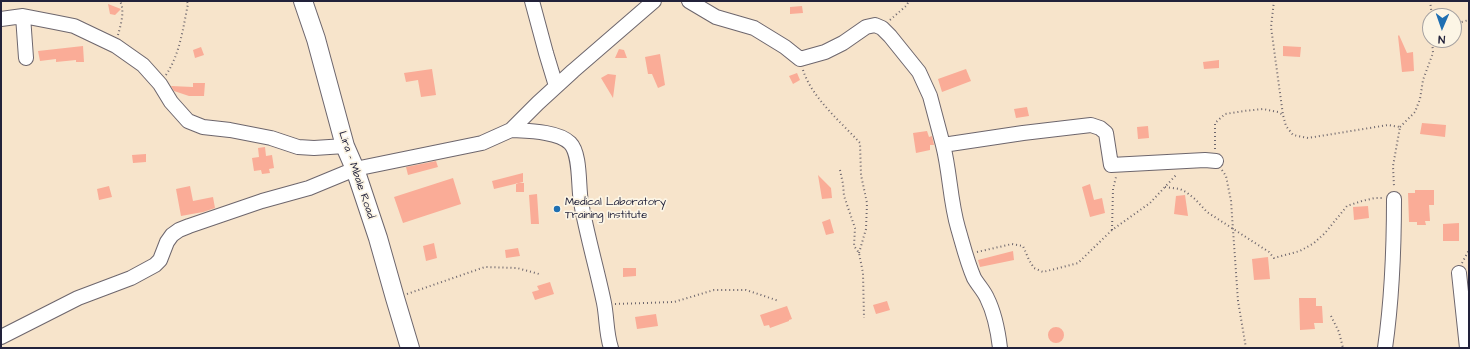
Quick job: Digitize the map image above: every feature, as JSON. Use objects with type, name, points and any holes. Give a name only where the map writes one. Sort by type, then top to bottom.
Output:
[{"type":"main road","name":"Lira - Mbale Road","points":[[303,1],[316,39],[345,146],[355,169],[378,238],[394,298],[410,348]]},
{"type":"street","points":[[532,1],[556,86]]},
{"type":"street","points":[[1,337],[78,298],[131,278],[156,265],[160,260],[167,242],[172,235],[179,230],[262,201],[309,188],[355,169],[482,143],[511,130],[556,86],[654,1]]},
{"type":"street","points":[[688,1],[716,17],[754,28],[786,47],[800,59],[825,52],[843,43],[866,27],[875,25],[882,28],[890,36],[919,72],[930,96],[947,161],[957,227],[974,278],[987,298],[993,313],[1000,348]]},
{"type":"street","points":[[24,16],[26,58]]},
{"type":"street","points":[[1,19],[24,16],[74,26],[116,46],[143,65],[160,84],[171,102],[188,121],[203,127],[230,130],[271,138],[298,147],[314,148],[345,146]]},
{"type":"street","points":[[943,145],[1023,132],[1091,125],[1106,132],[1111,165],[1216,161]]},
{"type":"street","points":[[511,130],[540,132],[561,137],[570,142],[575,149],[579,176],[580,199],[604,304],[611,348]]},
{"type":"street","points":[[1385,348],[1388,328],[1394,239],[1394,199]]},
{"type":"street","points":[[1459,273],[1467,348]]},
{"type":"path","points":[[116,46],[123,13],[120,1]]},
{"type":"path","points":[[160,84],[171,67],[177,52],[185,23],[188,4],[187,1]]},
{"type":"path","points":[[882,28],[906,6],[909,1]]},
{"type":"path","points":[[1274,1],[1271,27],[1283,115],[1286,126],[1293,136],[1308,138],[1388,125],[1400,127]]},
{"type":"path","points":[[1165,187],[1180,189],[1186,192],[1207,212],[1269,252],[1274,258],[1300,251],[1314,243],[1334,224],[1347,206],[1375,198],[1394,199],[1393,166],[1400,127],[1415,112],[1420,99],[1423,80],[1433,53],[1433,48]]},
{"type":"path","points":[[800,59],[805,75],[818,97],[860,142],[861,175],[867,203],[866,229],[859,253]]},
{"type":"path","points":[[1246,348],[1238,301],[1231,201],[1226,176],[1216,161],[1215,122],[1225,114],[1263,109],[1278,112],[1283,115]]},
{"type":"path","points":[[966,254],[1012,244],[1023,246],[1034,268],[1043,272],[1078,263],[1112,230],[1150,203],[1174,178],[1185,162]]},
{"type":"path","points":[[1111,165],[1116,174],[1113,189],[1112,230]]},
{"type":"path","points":[[840,170],[844,184],[844,196],[855,228],[854,246],[859,253],[863,273],[864,318]]},
{"type":"path","points":[[394,298],[485,267],[517,268],[539,274]]},
{"type":"path","points":[[604,304],[674,302],[714,290],[746,290],[779,301]]},
{"type":"path","points":[[1331,316],[1339,332],[1343,348]]},
{"type":"building","points":[[108,4],[121,9],[115,15],[110,14]]},
{"type":"building","points":[[802,6],[803,13],[790,14],[790,7]]},
{"type":"building","points":[[1399,35],[1407,53],[1413,52],[1414,71],[1402,72]]},
{"type":"building","points":[[83,46],[84,62],[76,62],[76,60],[56,62],[56,59],[40,61],[38,51]]},
{"type":"building","points":[[1283,46],[1301,47],[1300,57],[1283,56]]},
{"type":"building","points":[[201,47],[204,55],[195,58],[193,50]]},
{"type":"building","points":[[619,49],[624,50],[627,58],[615,58]]},
{"type":"building","points":[[660,54],[665,85],[658,88],[652,74],[648,74],[645,57]]},
{"type":"building","points":[[1219,60],[1219,68],[1204,69],[1203,62]]},
{"type":"building","points":[[432,69],[436,95],[421,97],[418,80],[406,82],[404,73]]},
{"type":"building","points":[[966,69],[971,81],[942,92],[938,79]]},
{"type":"building","points":[[797,73],[800,80],[793,84],[789,76]]},
{"type":"building","points":[[608,74],[616,75],[613,98],[601,78]]},
{"type":"building","points":[[193,83],[205,83],[204,96],[189,96],[174,91],[171,86],[193,87]]},
{"type":"building","points":[[1027,107],[1029,116],[1016,118],[1014,109]]},
{"type":"building","points":[[1422,123],[1446,125],[1445,137],[1420,134]]},
{"type":"building","points":[[1148,126],[1149,138],[1138,139],[1137,127]]},
{"type":"building","points":[[927,131],[929,137],[932,136],[934,145],[930,145],[930,150],[916,153],[913,133]]},
{"type":"building","points":[[265,147],[266,156],[272,155],[274,168],[269,169],[270,173],[262,174],[261,170],[254,171],[252,158],[259,157],[258,148]]},
{"type":"building","points":[[146,154],[146,162],[133,163],[132,155]]},
{"type":"building","points":[[436,161],[438,167],[408,175],[406,167]]},
{"type":"building","points":[[523,173],[523,182],[494,189],[492,181]]},
{"type":"building","points":[[818,175],[831,188],[832,198],[822,199]]},
{"type":"building","points":[[453,178],[461,204],[403,223],[394,197]]},
{"type":"building","points":[[516,183],[524,183],[524,192],[516,192]]},
{"type":"building","points":[[1090,184],[1094,200],[1102,198],[1105,213],[1090,217],[1082,187]]},
{"type":"building","points":[[109,186],[112,197],[99,200],[97,189]]},
{"type":"building","points":[[190,186],[193,201],[213,197],[215,208],[181,216],[176,189]]},
{"type":"building","points":[[1415,190],[1434,190],[1434,205],[1429,205],[1430,221],[1425,221],[1426,225],[1417,225],[1417,222],[1409,222],[1408,193],[1415,193]]},
{"type":"building","points":[[537,194],[539,224],[531,224],[529,195]]},
{"type":"building","points":[[1185,195],[1188,216],[1174,214],[1176,196]]},
{"type":"building","points":[[1368,206],[1369,218],[1354,220],[1353,207]]},
{"type":"building","points":[[830,219],[834,233],[826,235],[822,222]]},
{"type":"building","points":[[1459,223],[1459,241],[1443,241],[1443,224]]},
{"type":"building","points":[[434,243],[437,258],[426,261],[423,246]]},
{"type":"building","points":[[518,248],[520,256],[506,258],[505,250]]},
{"type":"building","points":[[1013,251],[1014,260],[980,267],[978,260]]},
{"type":"building","points":[[1268,257],[1270,279],[1254,280],[1252,259]]},
{"type":"building","points":[[623,268],[636,268],[636,276],[623,277]]},
{"type":"building","points":[[550,282],[554,294],[535,300],[532,292],[539,290],[537,286]]},
{"type":"building","points":[[1299,298],[1316,298],[1316,306],[1322,306],[1323,323],[1314,323],[1315,329],[1300,330]]},
{"type":"building","points":[[887,301],[890,310],[876,314],[873,305]]},
{"type":"building","points":[[787,306],[792,319],[770,328],[769,325],[764,326],[760,315]]},
{"type":"building","points":[[656,314],[658,326],[637,329],[635,317]]},
{"type":"building","points":[[1053,327],[1059,327],[1064,332],[1062,341],[1059,343],[1053,343],[1048,338],[1048,332]]},
{"type":"place","name":"Medical Laboratory Training Institute","points":[[557,209]]}]
